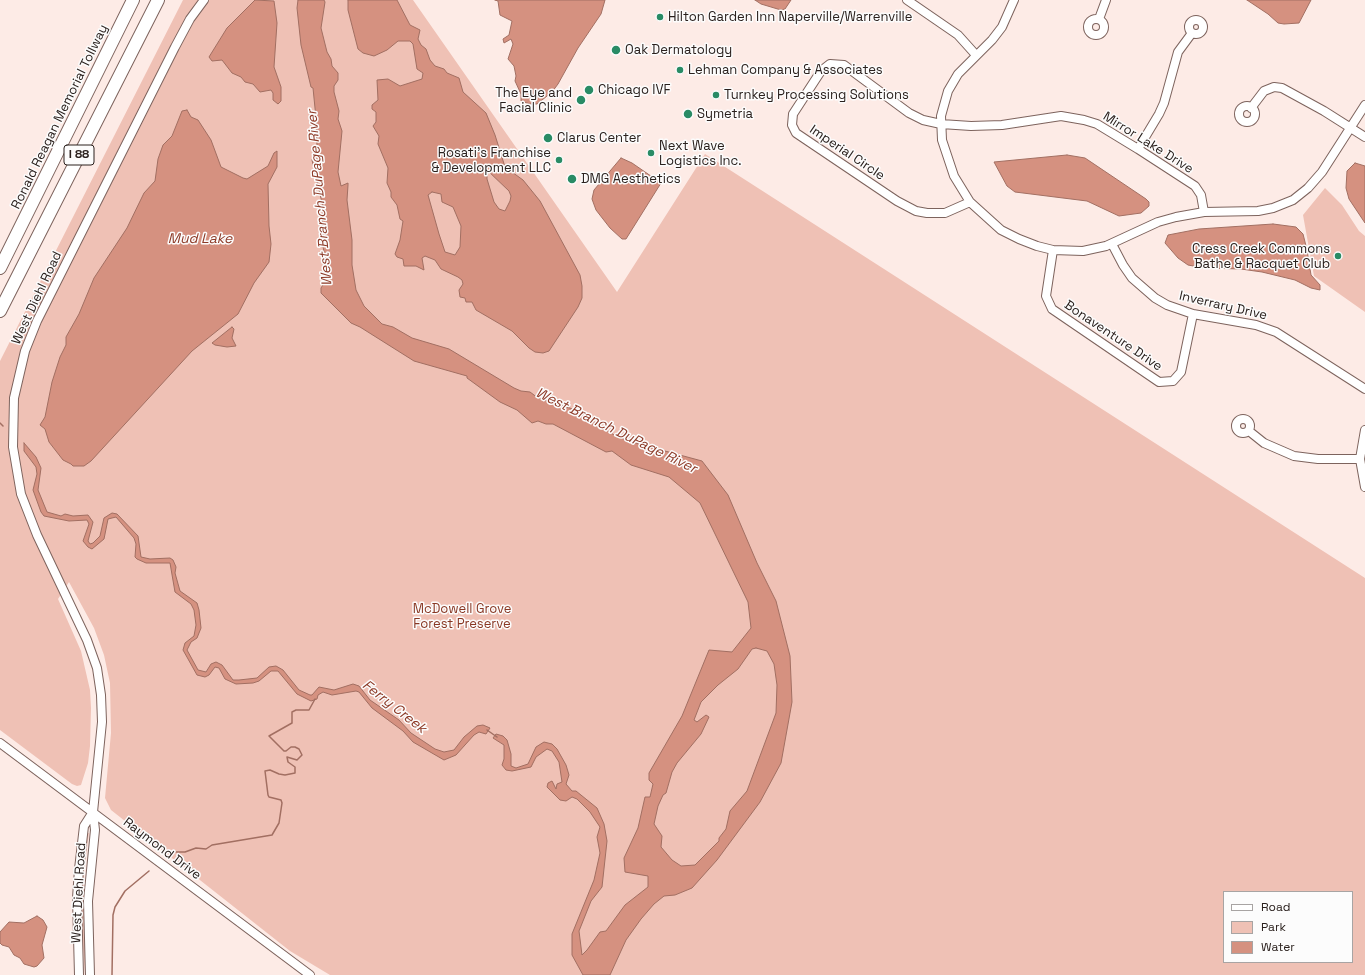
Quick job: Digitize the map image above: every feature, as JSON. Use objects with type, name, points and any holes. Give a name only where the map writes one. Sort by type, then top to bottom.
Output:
[{"type":"highway","name":"Ronald Reagan Memorial Tollway","points":[[0,268],[133,0]]},
{"type":"highway","name":"I 88","points":[[0,311],[158,0]]},
{"type":"street","name":"West Diehl Road","points":[[90,975],[88,901],[95,830],[93,812],[102,722],[99,677],[87,640],[37,535],[21,494],[13,447],[14,398],[25,351],[37,321],[181,35],[204,0]]},
{"type":"street","points":[[907,0],[958,35],[976,55]]},
{"type":"street","points":[[1014,0],[1002,27],[992,40],[958,74],[948,91],[942,111],[942,140],[948,162],[959,187],[970,202],[1001,230],[1019,240],[1053,250],[1083,251],[1112,244],[1158,222],[1204,212],[1258,211],[1273,208],[1293,200],[1308,188],[1322,172],[1365,105]]},
{"type":"street","points":[[1099,19],[1106,0]]},
{"type":"street","points":[[1138,149],[1159,114],[1178,52],[1192,33]]},
{"type":"street","name":"Imperial Circle","points":[[942,124],[915,116],[858,74],[838,63],[828,65],[820,70],[795,109],[792,122],[795,131],[803,139],[908,208],[936,214],[952,211],[970,202]]},
{"type":"street","points":[[1251,108],[1264,90],[1274,87],[1282,88],[1365,137]]},
{"type":"street","name":"Mirror Lake Drive","points":[[942,124],[985,126],[1019,124],[1050,117],[1073,117],[1096,124],[1195,186],[1201,196],[1204,212]]},
{"type":"street","name":"Inverrary Drive","points":[[1112,244],[1127,272],[1145,291],[1167,305],[1193,314],[1256,325],[1276,332],[1365,389]]},
{"type":"street","name":"Bonaventure Drive","points":[[1053,250],[1046,296],[1052,309],[1159,382],[1173,381],[1181,372],[1193,314]]},
{"type":"street","points":[[1365,430],[1360,459],[1365,487]]},
{"type":"street","points":[[1249,431],[1264,443],[1294,456],[1318,459],[1360,459]]},
{"type":"street","name":"Raymond Drive","points":[[0,743],[310,975]]},
{"type":"street","name":"West Diehl Road","points":[[79,975],[77,898],[79,869],[84,826],[93,812]]},
{"type":"green space","name":"McDowell Grove Forest Preserve","points":[[183,0],[413,0],[617,292],[705,154],[1365,578],[1365,975],[330,975],[290,951],[111,810],[105,798],[111,733],[110,683],[104,655],[94,628],[69,582],[58,599],[81,651],[90,690],[90,746],[88,763],[81,785],[77,786],[72,784],[0,730],[0,361]]},
{"type":"green space","name":"Cress Creek Commons Bathe & Racquet Club","points":[[1325,188],[1342,205],[1359,231],[1365,236],[1365,312],[1314,276],[1303,215]]},
{"type":"green space","points":[[87,833],[89,833],[84,870],[87,975],[85,975],[80,908],[81,882]]},
{"type":"water","points":[[255,0],[274,1],[277,23],[274,67],[281,87],[281,101],[278,104],[273,100],[273,93],[271,90],[260,92],[253,84],[245,82],[241,77],[232,73],[222,60],[212,61],[209,57],[227,28]]},
{"type":"water","points":[[298,0],[324,0],[325,2],[321,28],[332,66],[338,73],[338,80],[334,86],[334,92],[339,111],[338,119],[342,131],[338,172],[341,186],[348,183],[347,200],[352,240],[352,265],[356,290],[364,306],[382,324],[393,327],[412,338],[449,349],[514,388],[521,391],[530,392],[538,398],[576,410],[614,435],[628,441],[702,461],[728,495],[757,563],[776,601],[790,656],[792,702],[781,763],[760,802],[717,860],[692,888],[675,895],[664,896],[654,904],[626,940],[610,975],[583,975],[572,955],[572,934],[594,880],[600,853],[597,837],[600,827],[590,812],[577,799],[572,797],[566,801],[560,800],[547,787],[548,783],[552,781],[556,789],[557,784],[562,782],[559,762],[552,751],[547,749],[536,757],[531,767],[512,771],[506,770],[502,765],[504,759],[504,745],[493,738],[496,734],[503,736],[507,740],[511,754],[511,766],[516,768],[528,764],[536,747],[544,742],[552,744],[557,749],[566,765],[569,775],[566,784],[572,791],[576,791],[597,808],[604,824],[607,841],[602,887],[591,901],[579,931],[582,955],[600,932],[606,931],[625,905],[648,887],[648,876],[625,872],[624,858],[638,828],[645,797],[650,797],[653,784],[649,780],[649,773],[682,716],[709,650],[732,652],[751,628],[748,602],[700,503],[669,477],[631,465],[612,451],[606,452],[553,424],[546,424],[538,421],[532,423],[517,410],[500,402],[467,378],[467,376],[414,361],[360,327],[351,323],[321,293],[321,288],[328,277],[322,240],[323,207],[312,160],[317,147],[316,118],[313,88],[311,87],[301,45],[297,8]],"holes":[[[756,648],[767,651],[774,664],[777,685],[776,713],[747,791],[730,811],[726,829],[719,838],[719,841],[695,865],[681,866],[672,860],[661,847],[662,836],[654,824],[658,806],[663,795],[666,793],[672,772],[677,763],[701,734],[709,717],[706,715],[697,722],[694,720],[701,702],[718,685],[738,669],[752,649]]]},
{"type":"water","points":[[348,0],[397,0],[410,25],[420,30],[418,39],[421,45],[426,49],[430,60],[435,66],[444,69],[447,73],[459,78],[463,92],[486,113],[505,167],[523,180],[540,201],[580,275],[582,286],[582,298],[578,307],[549,351],[543,353],[535,352],[512,331],[476,310],[472,302],[466,302],[465,298],[460,297],[459,290],[463,284],[462,280],[441,269],[435,260],[425,256],[422,258],[424,270],[416,266],[404,266],[403,259],[397,257],[395,254],[400,240],[403,221],[400,219],[397,205],[391,197],[391,192],[387,183],[388,168],[378,144],[379,136],[373,126],[376,122],[376,112],[372,109],[372,105],[378,100],[377,80],[388,79],[400,86],[422,79],[423,73],[417,69],[413,44],[410,41],[398,41],[387,50],[374,56],[363,53],[358,49],[348,10]],"holes":[[[487,170],[509,191],[511,196],[505,211],[499,209],[494,202],[487,179]],[[432,192],[441,194],[442,202],[453,207],[461,226],[460,247],[455,255],[445,252],[428,195]]]},
{"type":"water","points":[[495,0],[605,0],[601,14],[578,48],[558,84],[552,92],[537,104],[530,104],[521,101],[521,94],[515,81],[516,76],[514,66],[508,59],[513,44],[511,39],[504,43],[503,39],[509,35],[512,21],[500,15],[498,1]]},
{"type":"water","points":[[755,0],[791,0],[785,9],[781,10],[761,4]]},
{"type":"water","points":[[1247,0],[1311,0],[1299,23],[1284,24],[1278,23],[1268,14]]},
{"type":"water","name":"Mud Lake","points":[[187,110],[191,117],[198,120],[211,140],[221,167],[243,178],[247,179],[268,166],[274,153],[277,151],[277,167],[268,184],[271,244],[269,262],[254,283],[238,314],[192,351],[91,461],[84,466],[73,466],[63,460],[49,442],[45,429],[40,425],[45,417],[52,382],[60,357],[66,345],[66,337],[79,314],[94,278],[127,228],[144,193],[155,181],[158,159],[163,145],[172,136],[182,111]]},
{"type":"water","points":[[1067,155],[1085,158],[1146,199],[1149,202],[1149,206],[1141,213],[1119,216],[1087,201],[1015,192],[1007,186],[994,162]]},
{"type":"water","points":[[621,158],[632,163],[661,183],[626,239],[622,239],[610,228],[596,210],[592,199],[594,190]]},
{"type":"water","points":[[1355,163],[1365,166],[1365,223],[1349,199],[1346,188],[1347,171]]},
{"type":"water","points":[[1273,224],[1296,227],[1303,234],[1311,275],[1320,285],[1320,290],[1311,288],[1295,280],[1262,272],[1241,269],[1204,268],[1188,265],[1178,258],[1165,243],[1168,235],[1199,229]]},
{"type":"water","points":[[232,327],[234,329],[232,338],[236,346],[227,347],[212,343]]},
{"type":"water","points":[[24,443],[36,457],[41,468],[38,490],[47,512],[61,516],[65,514],[73,516],[88,515],[93,522],[88,541],[90,544],[100,536],[104,518],[112,513],[117,514],[138,536],[141,557],[150,559],[170,558],[173,560],[176,567],[175,573],[180,591],[197,603],[199,610],[201,628],[197,638],[191,642],[187,650],[198,670],[206,672],[211,664],[216,662],[222,665],[233,680],[239,680],[257,678],[269,667],[276,666],[283,670],[299,690],[310,695],[312,695],[319,687],[334,690],[353,684],[359,686],[370,700],[399,720],[411,733],[435,749],[444,752],[454,750],[464,737],[477,726],[483,725],[490,728],[486,734],[479,732],[474,735],[456,755],[444,760],[413,742],[403,731],[372,708],[359,692],[356,691],[332,695],[323,692],[318,695],[317,699],[311,701],[297,694],[278,671],[271,671],[259,681],[253,683],[236,684],[225,679],[219,668],[215,667],[209,675],[205,677],[197,675],[183,650],[185,643],[194,636],[196,625],[194,610],[191,604],[175,592],[170,563],[146,563],[137,559],[135,557],[136,544],[134,538],[116,517],[108,519],[104,539],[92,549],[83,541],[89,524],[87,520],[69,521],[44,516],[41,512],[33,490],[37,474],[36,467],[24,451]]},
{"type":"water","points":[[37,916],[43,920],[47,927],[42,945],[44,958],[37,966],[34,967],[24,964],[20,958],[14,955],[9,947],[0,943],[0,932],[9,922],[24,923]]},
{"type":"waterway","name":"Ferry Creek","points":[[0,423],[3,426]]},
{"type":"waterway","points":[[176,852],[185,852],[196,848],[206,849],[212,845],[272,835],[279,823],[282,803],[281,800],[269,797],[265,771],[270,770],[285,775],[295,773],[295,767],[288,762],[287,757],[297,760],[302,755],[299,749],[295,747],[291,747],[284,751],[269,736],[292,723],[292,712],[296,710],[309,710],[315,699]]},
{"type":"waterway","name":"Ferry Creek","points":[[487,730],[497,737]]},
{"type":"waterway","points":[[112,975],[113,915],[115,907],[125,891],[149,871]]},
{"type":"place","name":"Hilton Garden Inn Naperville/Warrenville","points":[[660,17]]},
{"type":"place","name":"Oak Dermatology","points":[[616,50]]},
{"type":"place","name":"Lehman Company & Associates","points":[[680,70]]},
{"type":"place","name":"Chicago IVF","points":[[589,90]]},
{"type":"place","name":"Turnkey Processing Solutions","points":[[716,95]]},
{"type":"place","name":"The Eye and Facial Clinic","points":[[581,100]]},
{"type":"place","name":"Symetria","points":[[688,114]]},
{"type":"place","name":"Clarus Center","points":[[548,138]]},
{"type":"place","name":"Next Wave Logistics Inc.","points":[[651,153]]},
{"type":"place","name":"Rosati's Franchise & Development LLC","points":[[559,160]]},
{"type":"place","name":"DMG Aesthetics","points":[[572,179]]},
{"type":"place","name":"Cress Creek Commons Bathe & Racquet Club","points":[[1338,256]]},
{"type":"water label","name":"West Branch DuPage River","points":[[320,198]]},
{"type":"water label","name":"West Branch DuPage River","points":[[616,431]]}]
